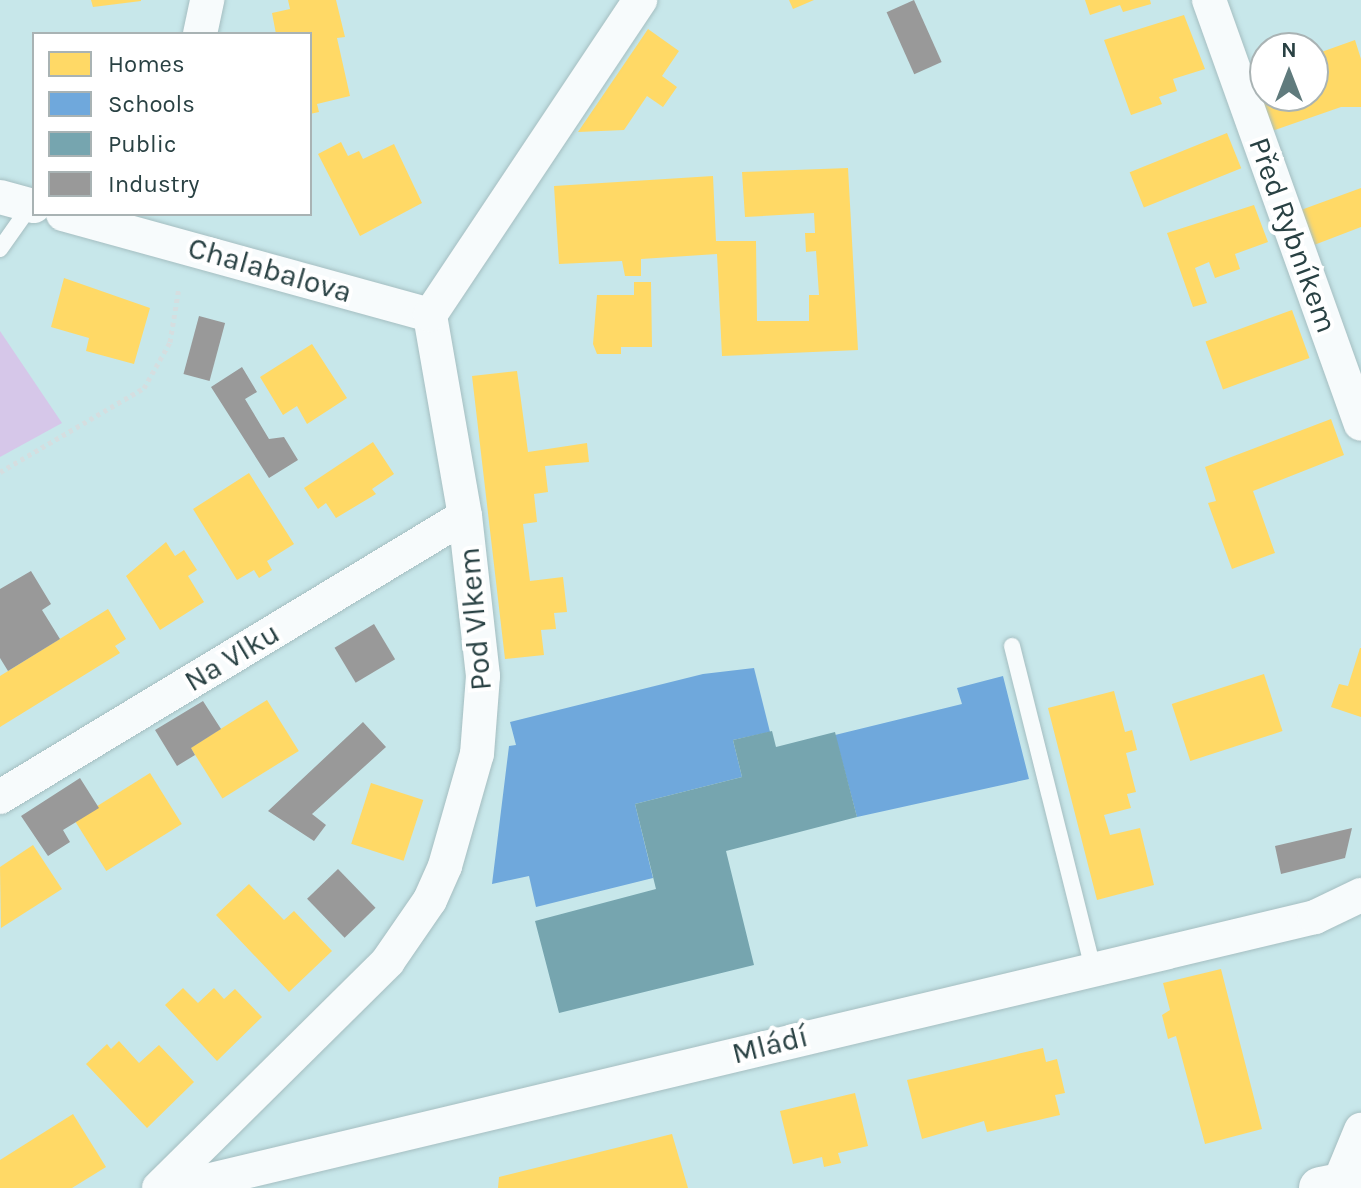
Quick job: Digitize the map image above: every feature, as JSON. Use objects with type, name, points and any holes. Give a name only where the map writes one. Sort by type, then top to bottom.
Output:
[{"type":"street","points":[[200,32],[207,0]]},
{"type":"street","points":[[430,315],[640,0]]},
{"type":"street","name":"Před Rybníkem","points":[[1209,0],[1361,424]]},
{"type":"street","name":"Chalabalova","points":[[74,216],[170,233],[430,315]]},
{"type":"street","name":"Pod Vlkem","points":[[159,1188],[388,961],[430,900],[456,830],[483,715],[465,516],[430,315]]},
{"type":"street","name":"Na Vlku","points":[[0,797],[465,516]]},
{"type":"street","name":"Mládí","points":[[177,1188],[1315,917],[1361,895]]},
{"type":"street","points":[[1339,1185],[1361,1130]]},
{"type":"lane","points":[[0,249],[22,203]]},
{"type":"lane","points":[[1012,646],[1093,968]]},
{"type":"path","points":[[0,472],[144,388],[170,342],[170,233]]},
{"type":"shaded area","points":[[0,331],[62,423],[0,457]]},
{"type":"building: Homes","points":[[91,0],[141,0],[141,1],[93,7]]},
{"type":"building: Homes","points":[[288,0],[336,0],[345,37],[337,38],[350,96],[317,104],[319,112],[312,114],[312,32],[276,32],[272,13],[290,9]]},
{"type":"building: Homes","points":[[789,0],[814,0],[793,9]]},
{"type":"building: Homes","points":[[1085,0],[1150,0],[1151,4],[1123,12],[1120,5],[1090,15]]},
{"type":"building: Homes","points":[[1184,15],[1205,69],[1173,79],[1177,91],[1159,97],[1162,104],[1131,115],[1104,40]]},
{"type":"building: Homes","points":[[648,29],[679,51],[662,76],[677,87],[663,107],[647,96],[624,130],[578,132]]},
{"type":"building: Homes","points":[[1355,40],[1361,59],[1361,107],[1341,107],[1329,111],[1329,49]]},
{"type":"building: Homes","points":[[1265,112],[1327,112],[1272,131]]},
{"type":"building: Homes","points":[[1227,133],[1241,168],[1144,208],[1130,172]]},
{"type":"building: Homes","points":[[341,142],[348,156],[359,151],[363,159],[394,144],[422,203],[360,236],[318,154]]},
{"type":"building: Homes","points":[[848,168],[858,350],[722,356],[717,254],[641,259],[641,276],[625,276],[622,261],[559,264],[554,186],[713,176],[716,241],[756,241],[757,321],[809,321],[809,295],[819,295],[816,251],[806,252],[805,233],[815,233],[814,213],[745,217],[742,172]]},
{"type":"building: Homes","points":[[1361,188],[1361,227],[1314,245],[1301,210]]},
{"type":"building: Homes","points":[[1254,205],[1268,242],[1235,254],[1240,269],[1215,278],[1209,262],[1195,268],[1207,303],[1193,307],[1167,233]]},
{"type":"building: Homes","points":[[64,278],[150,308],[134,364],[86,351],[89,338],[51,327]]},
{"type":"building: Homes","points":[[634,282],[651,282],[652,347],[621,347],[621,354],[597,354],[593,344],[597,295],[634,295]]},
{"type":"building: Homes","points":[[1292,310],[1309,358],[1223,389],[1206,341]]},
{"type":"building: Homes","points":[[312,344],[347,398],[307,424],[297,406],[283,415],[260,377]]},
{"type":"building: Homes","points":[[517,371],[528,452],[587,443],[589,462],[545,466],[548,492],[534,494],[537,522],[523,524],[530,581],[563,577],[567,612],[554,613],[556,629],[541,630],[544,655],[505,659],[472,376]]},
{"type":"building: Homes","points":[[1331,419],[1344,455],[1253,491],[1275,553],[1232,569],[1208,503],[1216,501],[1205,467]]},
{"type":"building: Homes","points":[[373,442],[394,474],[372,489],[376,494],[336,518],[326,503],[318,509],[304,488]]},
{"type":"building: Homes","points":[[249,473],[294,544],[267,561],[272,570],[259,578],[254,570],[237,580],[193,509]]},
{"type":"building: Homes","points":[[166,542],[175,556],[184,550],[197,570],[188,576],[204,602],[160,630],[126,576]]},
{"type":"building: Homes","points":[[108,609],[126,639],[115,646],[120,653],[0,727],[0,676]]},
{"type":"building: Homes","points":[[1360,648],[1361,717],[1331,707],[1339,684],[1348,686]]},
{"type":"building: Homes","points":[[1264,674],[1283,731],[1190,761],[1172,704]]},
{"type":"building: Homes","points":[[1114,691],[1125,732],[1132,730],[1137,750],[1126,753],[1136,792],[1127,794],[1131,808],[1104,815],[1110,835],[1140,828],[1154,885],[1097,900],[1048,708]]},
{"type":"building: Homes","points":[[267,700],[299,751],[222,799],[191,748]]},
{"type":"building: Homes","points":[[150,773],[182,824],[106,871],[75,820]]},
{"type":"building: Homes","points":[[371,783],[423,800],[404,861],[351,844]]},
{"type":"building: Homes","points":[[33,845],[62,889],[1,928],[0,867]]},
{"type":"building: Homes","points":[[249,884],[284,920],[294,911],[332,951],[289,992],[216,915]]},
{"type":"building: Homes","points":[[1221,969],[1262,1129],[1205,1144],[1176,1036],[1168,1039],[1162,1015],[1170,1010],[1163,983]]},
{"type":"building: Homes","points":[[183,988],[198,1003],[214,988],[224,999],[235,989],[262,1017],[217,1061],[165,1005]]},
{"type":"building: Homes","points":[[119,1041],[139,1063],[159,1045],[194,1082],[147,1128],[86,1064],[107,1044],[111,1049]]},
{"type":"building: Homes","points":[[1043,1048],[1046,1062],[1057,1059],[1065,1093],[1055,1095],[1060,1115],[987,1132],[984,1121],[922,1139],[907,1080]]},
{"type":"building: Homes","points":[[855,1093],[868,1146],[838,1153],[841,1163],[824,1167],[822,1157],[793,1164],[780,1111]]},
{"type":"building: Homes","points":[[73,1114],[106,1167],[72,1188],[0,1188],[0,1160]]},
{"type":"building: Homes","points":[[672,1134],[688,1188],[498,1188],[499,1177]]},
{"type":"building: Schools","points":[[754,668],[770,732],[733,740],[742,777],[635,804],[653,878],[536,907],[529,876],[492,884],[509,746],[516,745],[510,722],[703,674]]},
{"type":"building: Schools","points":[[1003,676],[1029,779],[857,817],[835,735],[962,704],[957,688]]},
{"type":"building: Public","points":[[772,731],[776,747],[835,732],[857,817],[726,851],[754,965],[559,1013],[535,921],[656,889],[635,804],[742,777],[733,740]]},
{"type":"building: Industry","points":[[914,0],[942,62],[914,74],[887,12]]},
{"type":"building: Industry","points":[[199,316],[225,323],[210,381],[183,374]]},
{"type":"building: Industry","points":[[242,367],[257,392],[245,399],[269,439],[284,437],[298,460],[269,478],[211,387]]},
{"type":"building: Industry","points":[[31,571],[51,604],[42,610],[60,639],[8,671],[0,658],[0,589]]},
{"type":"building: Industry","points":[[374,624],[395,659],[356,683],[335,648]]},
{"type":"building: Industry","points":[[203,701],[221,729],[191,748],[195,755],[177,766],[155,730]]},
{"type":"building: Industry","points":[[363,722],[386,747],[312,814],[326,825],[314,841],[268,811]]},
{"type":"building: Industry","points":[[80,778],[99,808],[63,830],[70,842],[48,856],[21,816]]},
{"type":"building: Industry","points":[[1352,828],[1345,858],[1281,874],[1275,846]]},
{"type":"building: Industry","points":[[338,869],[376,908],[345,938],[307,899]]}]
